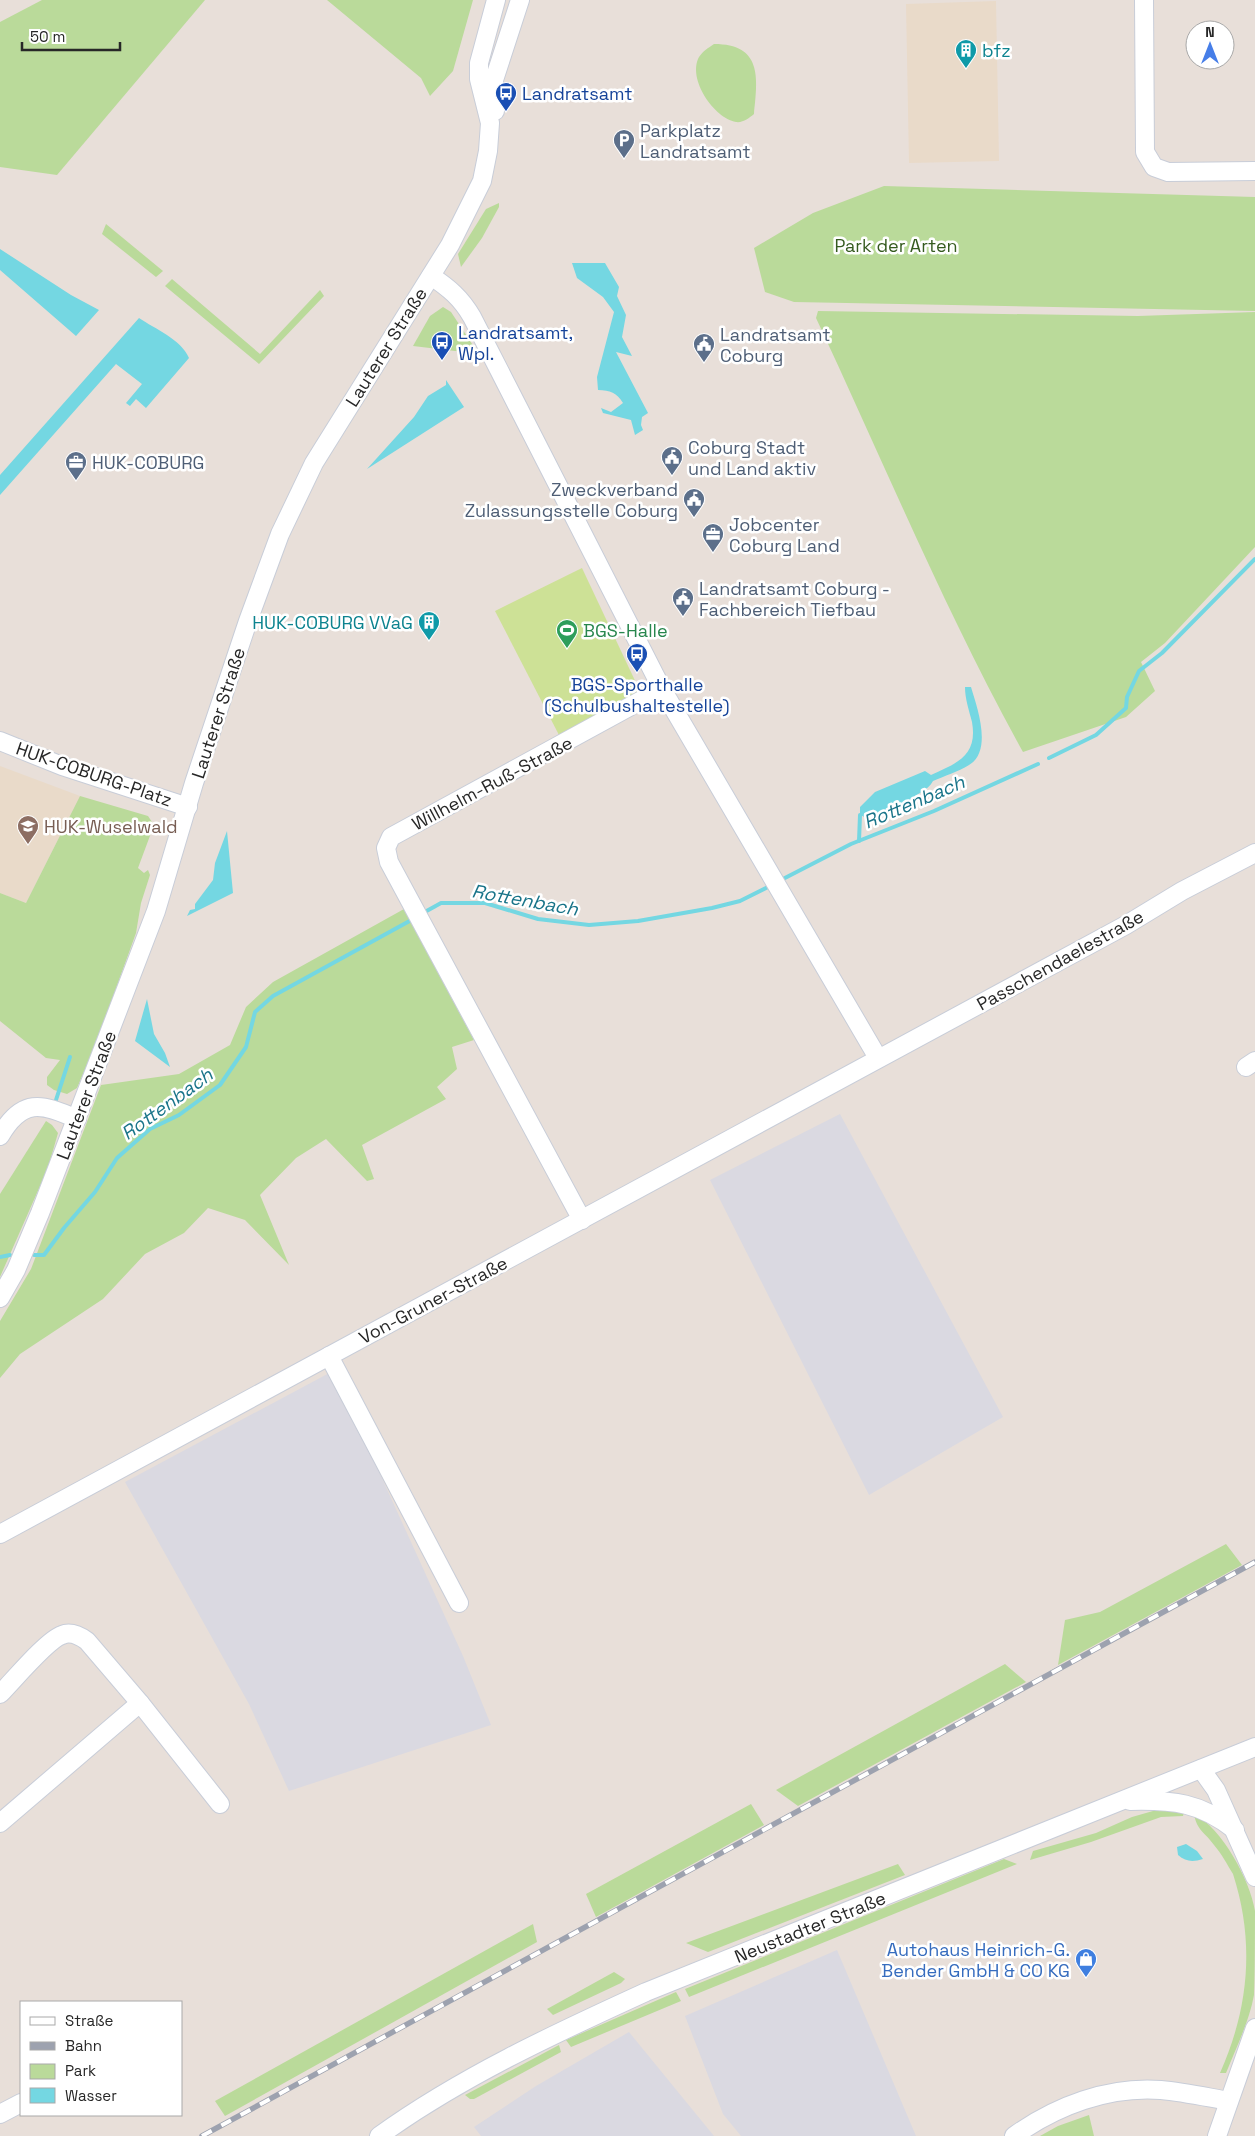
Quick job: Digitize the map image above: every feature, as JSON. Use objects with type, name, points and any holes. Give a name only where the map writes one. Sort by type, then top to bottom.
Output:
[{"type":"street","name":"Lauterer Straße","points":[[0,1298],[16,1270],[77,1119],[156,911],[248,621],[280,534],[304,482],[332,431],[391,342],[450,245],[482,181],[488,151],[490,123],[479,79],[479,63],[496,0]]},
{"type":"street","name":"Lauterer Straße","points":[[490,123],[496,109],[494,80],[520,0]]},
{"type":"street","points":[[1144,0],[1145,152],[1154,167],[1168,172],[1255,171]]},
{"type":"street","points":[[431,276],[452,290],[462,300],[472,317],[662,689],[781,893],[872,1062]]},
{"type":"street","name":"Willhelm-Ruß-Straße","points":[[582,1220],[389,862],[386,848],[391,837],[662,689]]},
{"type":"street","name":"HUK-COBURG-Platz","points":[[0,741],[62,766],[188,807]]},
{"type":"street","name":"Passchendaelestraße","points":[[872,1062],[1126,925],[1182,891],[1255,853]]},
{"type":"street","name":"Von-Gruner-Straße","points":[[0,1534],[872,1062]]},
{"type":"street","points":[[0,1136],[9,1120],[19,1111],[28,1108],[56,1109],[77,1119]]},
{"type":"street","points":[[328,1356],[459,1603]]},
{"type":"street","points":[[0,1694],[56,1638],[68,1634],[79,1635],[87,1641],[140,1703],[220,1804]]},
{"type":"street","points":[[0,1822],[140,1703]]},
{"type":"street","name":"Neustadter Straße","points":[[379,2136],[484,2071],[580,2022],[646,1992],[1255,1747]]},
{"type":"street","points":[[1201,1769],[1216,1790],[1255,1877]]},
{"type":"street","points":[[1118,1801],[1162,1800],[1183,1803],[1216,1815],[1235,1830]]},
{"type":"street","points":[[1217,2136],[1255,2028]]},
{"type":"street","points":[[1014,2136],[1050,2114],[1086,2099],[1108,2094],[1161,2090],[1229,2101]]},
{"type":"street","points":[[0,2114],[20,2104]]},
{"type":"shaded area","points":[[996,1],[999,161],[909,163],[906,4]]},
{"type":"shaded area","name":"HUK-Wuselwald","points":[[0,766],[80,796],[26,903],[0,893]]},
{"type":"shaded area","points":[[840,1114],[1003,1417],[869,1495],[710,1180]]},
{"type":"shaded area","points":[[333,1371],[463,1656],[491,1725],[289,1791],[249,1704],[125,1482]]},
{"type":"shaded area","points":[[837,1950],[916,2136],[741,2136],[723,2114],[685,2016]]},
{"type":"shaded area","points":[[629,2032],[714,2136],[481,2136],[474,2127],[536,2086]]},
{"type":"green space","points":[[42,0],[205,0],[57,175],[0,167],[0,22]]},
{"type":"green space","points":[[327,0],[473,0],[453,71],[430,96],[421,78]]},
{"type":"green space","points":[[714,44],[730,45],[741,50],[749,56],[754,65],[756,87],[754,114],[748,119],[736,122],[719,113],[711,105],[700,86],[696,66],[699,57]]},
{"type":"green space","name":"Park der Arten","points":[[884,186],[1255,197],[1255,311],[794,302],[765,292],[754,248],[813,213]]},
{"type":"green space","points":[[499,203],[499,207],[482,238],[461,267],[458,254],[486,209]]},
{"type":"green space","points":[[106,224],[163,271],[156,277],[102,234]]},
{"type":"green space","points":[[172,279],[260,354],[320,290],[324,296],[259,364],[165,286]]},
{"type":"green space","points":[[443,307],[451,312],[476,350],[472,353],[413,346],[430,316]]},
{"type":"green space","points":[[818,311],[1138,316],[1255,312],[1255,547],[1165,643],[1141,662],[1155,691],[1126,717],[1023,752],[994,699],[941,591],[816,318]]},
{"type":"green space","name":"BGS-Halle","points":[[582,568],[638,687],[637,692],[560,737],[495,611]]},
{"type":"green space","points":[[80,796],[148,816],[154,825],[138,868],[144,873],[148,870],[150,875],[141,903],[136,933],[96,1044],[77,1088],[67,1094],[54,1090],[47,1085],[47,1077],[60,1060],[46,1058],[0,1021],[0,893],[26,903]]},
{"type":"green space","points":[[404,909],[474,1040],[452,1047],[457,1069],[437,1087],[446,1099],[362,1145],[374,1179],[367,1181],[326,1139],[296,1158],[260,1195],[289,1265],[245,1220],[208,1208],[184,1233],[145,1254],[103,1299],[20,1354],[0,1378],[0,1321],[31,1269],[101,1085],[179,1074],[230,1045],[246,1007],[273,982]]},
{"type":"green space","points":[[46,1121],[58,1133],[48,1168],[0,1277],[0,1194]]},
{"type":"green space","points":[[1226,1544],[1242,1565],[1058,1665],[1065,1620],[1100,1612]]},
{"type":"green space","points":[[1005,1664],[1026,1682],[798,1806],[776,1790]]},
{"type":"green space","points":[[751,1804],[764,1825],[596,1917],[586,1894]]},
{"type":"green space","points":[[1167,1807],[1185,1808],[1183,1816],[1161,1817],[1091,1842],[1030,1860],[1033,1851],[1096,1833],[1132,1817]]},
{"type":"green space","points":[[1194,1814],[1215,1831],[1233,1856],[1247,1885],[1255,1911],[1254,1995],[1246,2025],[1226,2073],[1220,2073],[1230,2049],[1237,2024],[1246,1975],[1244,1925],[1240,1899],[1233,1874],[1211,1841],[1199,1828]]},
{"type":"green space","points":[[1004,1859],[1017,1864],[689,1997],[685,1989]]},
{"type":"green space","points":[[898,1864],[905,1875],[708,1952],[686,1943]]},
{"type":"green space","points":[[533,1924],[537,1942],[225,2116],[215,2101]]},
{"type":"green space","points":[[614,1972],[625,1979],[621,1983],[553,2015],[547,2009]]},
{"type":"green space","points":[[676,1992],[681,2001],[571,2047],[566,2040]]},
{"type":"green space","points":[[559,2045],[561,2052],[474,2099],[470,2099],[465,2095]]},
{"type":"green space","points":[[1089,2115],[1094,2136],[1040,2136],[1058,2126]]},
{"type":"water","points":[[0,249],[71,295],[99,310],[76,336],[0,270]]},
{"type":"water","points":[[572,263],[605,263],[619,287],[617,296],[626,315],[622,337],[632,356],[616,352],[648,413],[642,417],[641,425],[643,430],[635,435],[631,420],[603,413],[601,408],[611,412],[623,403],[613,393],[598,390],[597,377],[614,312],[603,297],[577,278]]},
{"type":"water","points":[[139,318],[174,340],[189,358],[146,408],[136,399],[130,406],[126,403],[142,384],[116,364],[0,495],[0,475]]},
{"type":"water","points":[[446,380],[464,407],[367,469],[414,417],[428,396],[446,385]]},
{"type":"water","points":[[965,687],[971,687],[981,728],[982,739],[976,758],[969,765],[956,772],[933,781],[907,803],[867,818],[860,815],[860,807],[875,792],[925,771],[931,775],[957,762],[969,751],[973,734]]},
{"type":"water","points":[[227,831],[233,893],[187,916],[190,910],[195,909],[195,904],[213,880],[215,863]]},
{"type":"water","points":[[147,999],[154,1034],[165,1053],[170,1067],[135,1041]]},
{"type":"water","points":[[1186,1844],[1197,1851],[1203,1859],[1190,1861],[1178,1855],[1177,1847]]},
{"type":"waterway","name":"Rottenbach","points":[[1049,758],[1096,735],[1126,708],[1127,697],[1139,671],[1162,653],[1255,559]]},
{"type":"waterway","name":"Rottenbach","points":[[781,880],[851,844],[934,811],[1038,764]]},
{"type":"waterway","points":[[859,841],[860,815]]},
{"type":"waterway","name":"Rottenbach","points":[[423,913],[441,903],[485,903],[538,919],[589,925],[638,921],[712,908],[740,901],[772,885]]},
{"type":"waterway","name":"Rottenbach","points":[[34,1255],[44,1255],[95,1192],[117,1158],[150,1129],[179,1115],[220,1085],[246,1047],[255,1012],[273,996],[415,918]]},
{"type":"waterway","name":"Rottenbach","points":[[55,1103],[70,1057]]},
{"type":"waterway","name":"Rottenbach","points":[[0,1257],[10,1255]]},
{"type":"railway","points":[[202,2136],[1255,1562]]},
{"type":"place","name":"bfz","points":[[966,69]]},
{"type":"place","name":"Landratsamt","points":[[506,112]]},
{"type":"place","name":"Parkplatz Landratsamt","points":[[624,159]]},
{"type":"place","name":"Landratsamt, Wpl.","points":[[442,361]]},
{"type":"place","name":"Landratsamt Coburg","points":[[704,363]]},
{"type":"place","name":"Coburg Stadt und Land aktiv","points":[[672,476]]},
{"type":"place","name":"HUK-COBURG","points":[[76,481]]},
{"type":"place","name":"Zweckverband Zulassungsstelle Coburg","points":[[694,518]]},
{"type":"place","name":"Jobcenter Coburg Land","points":[[713,553]]},
{"type":"place","name":"Landratsamt Coburg - Fachbereich Tiefbau","points":[[683,617]]},
{"type":"place","name":"HUK-COBURG VVaG","points":[[429,641]]},
{"type":"place","name":"BGS-Halle","points":[[567,649]]},
{"type":"place","name":"BGS-Sporthalle (Schulbushaltestelle)","points":[[637,673]]},
{"type":"place","name":"HUK-Wuselwald","points":[[28,845]]},
{"type":"place","name":"Autohaus Heinrich-G. Bender GmbH & CO KG","points":[[1086,1978]]}]
